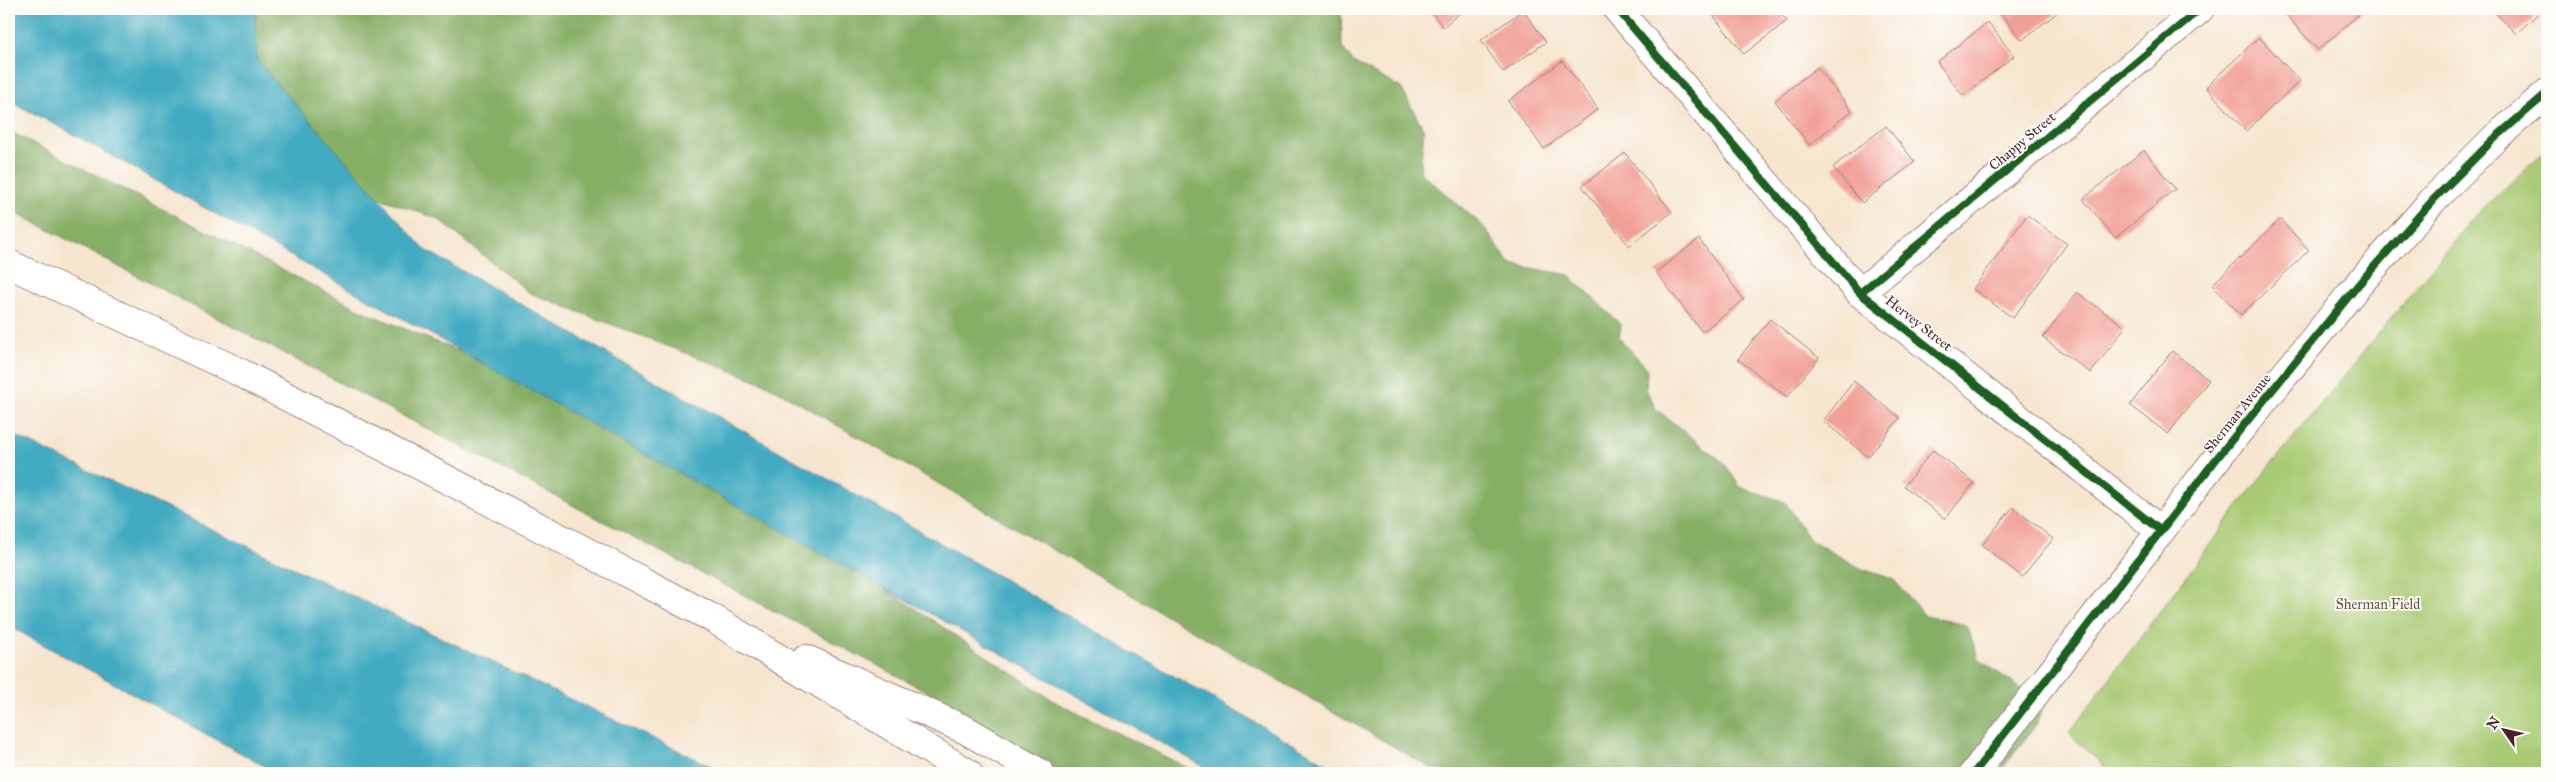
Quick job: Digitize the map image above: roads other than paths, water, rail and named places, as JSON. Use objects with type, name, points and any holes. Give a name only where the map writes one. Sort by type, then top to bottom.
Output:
[{"type":"main road","name":"Hervey Street","points":[[1617,9],[1860,293],[2161,531]]},
{"type":"main road","name":"Chappy Street","points":[[1860,293],[2200,9]]},
{"type":"main road","name":"Sherman Avenue","points":[[1974,773],[2217,458],[2364,278],[2434,199],[2494,138],[2547,94]]},
{"type":"main road","points":[[9,264],[237,371],[357,431],[712,618],[968,773]]},
{"type":"main road","points":[[712,618],[966,730],[1040,773]]},
{"type":"water","points":[[9,9],[255,9],[257,61],[424,249],[1344,773],[1215,773],[62,128],[9,101]]},
{"type":"water","points":[[9,433],[726,773],[277,773],[9,626]]},
{"type":"park label","name":"Sherman Field","points":[[2378,604]]}]
